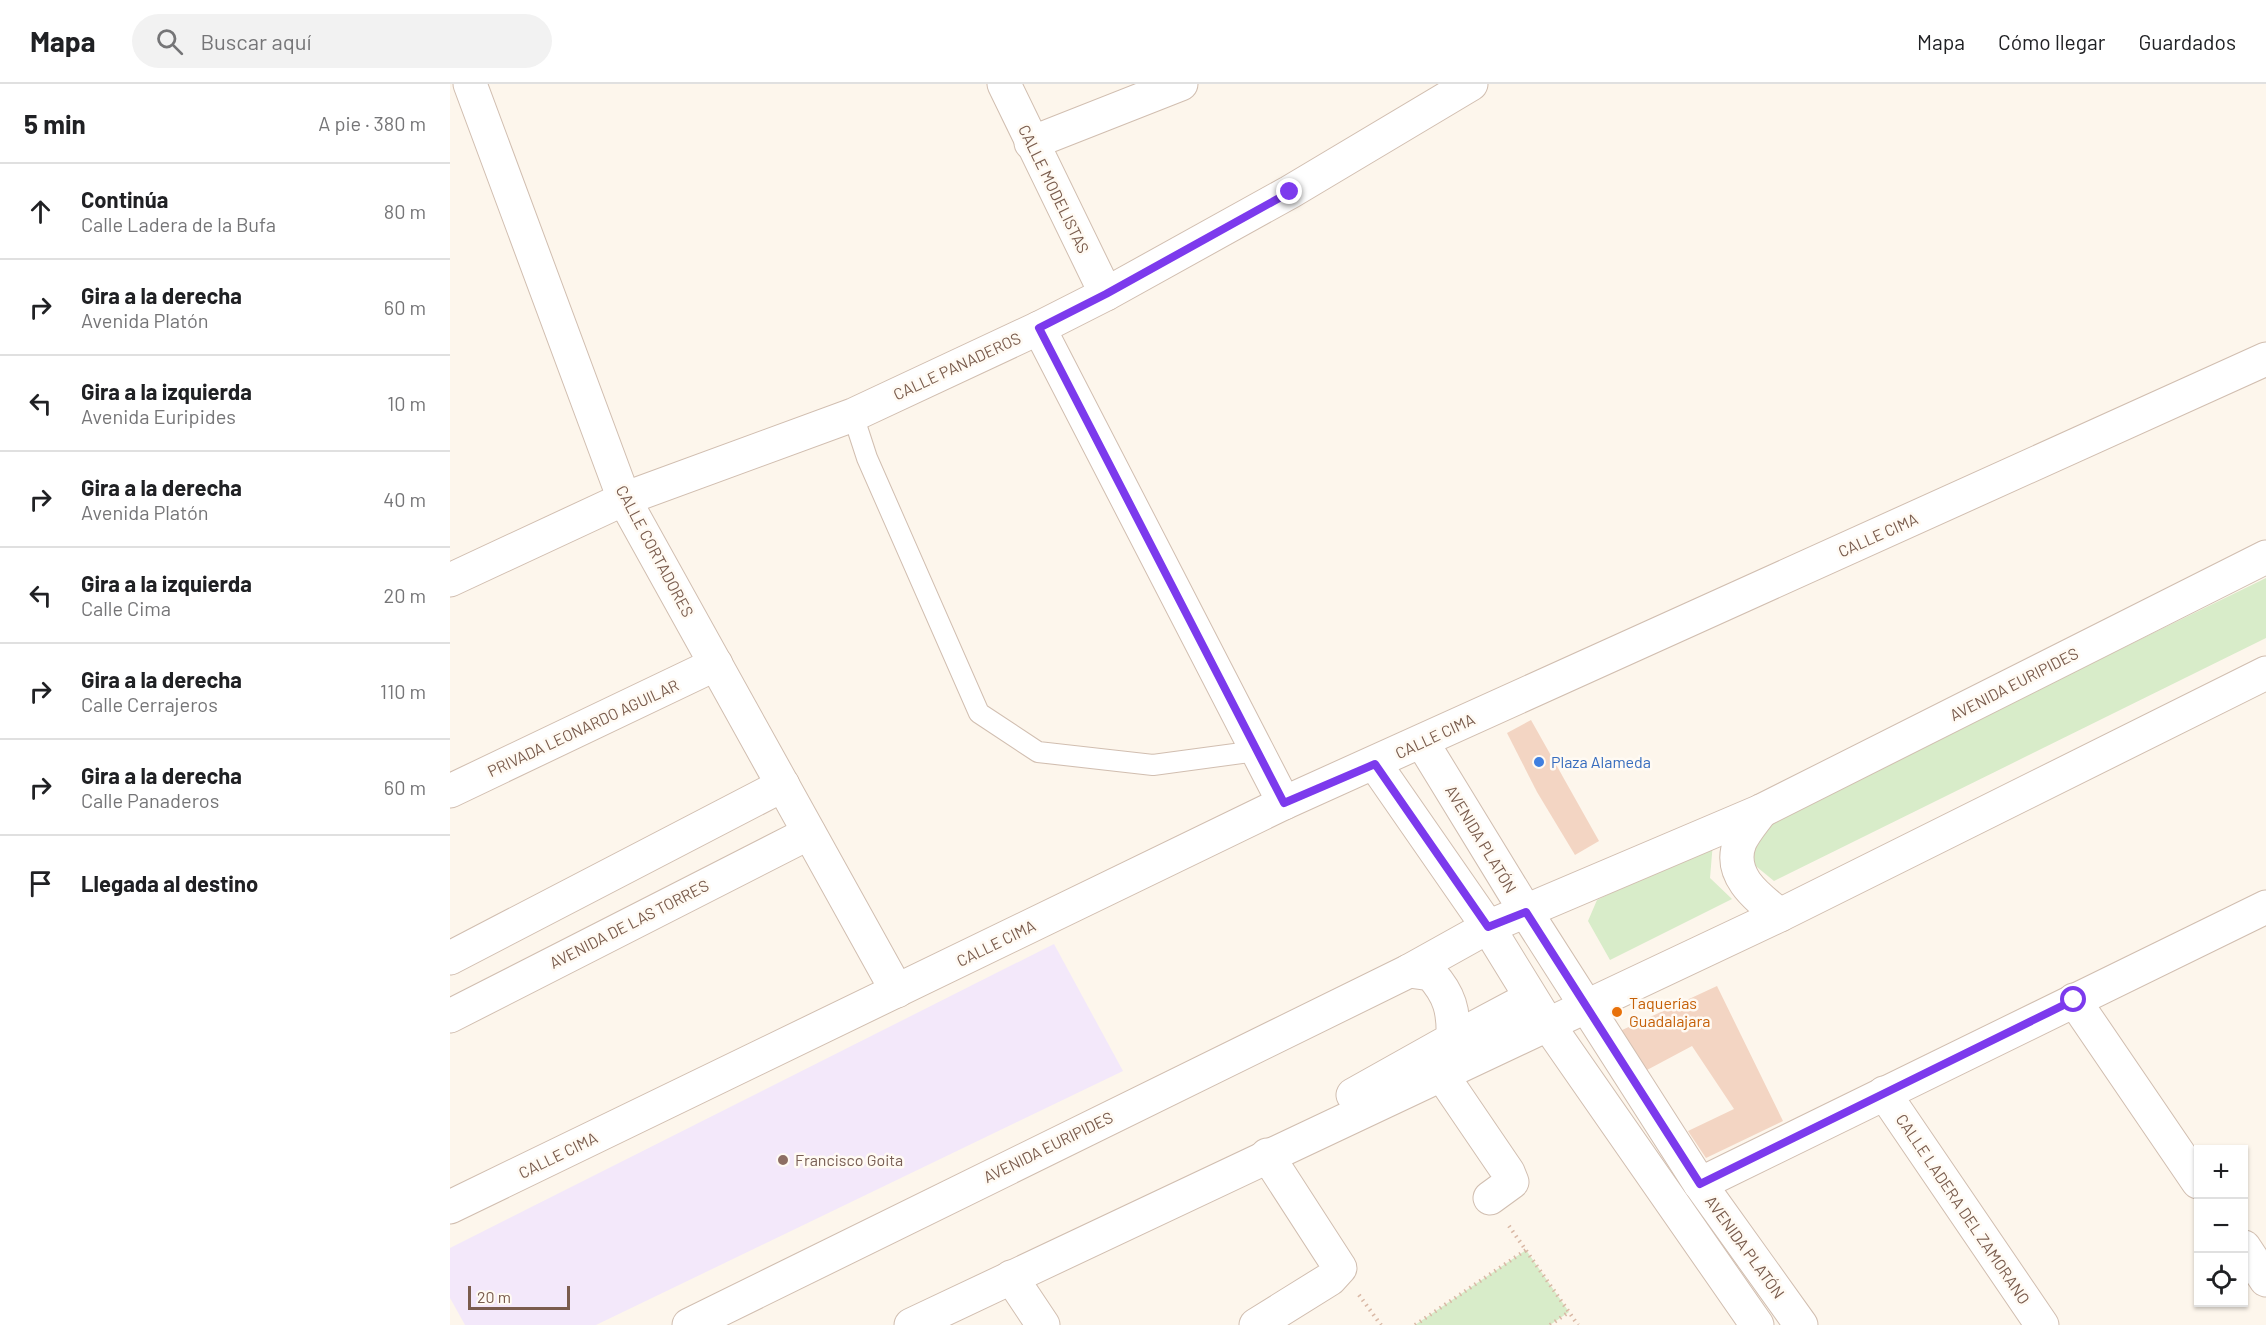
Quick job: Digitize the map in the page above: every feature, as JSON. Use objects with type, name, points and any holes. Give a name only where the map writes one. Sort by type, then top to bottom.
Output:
[{"type":"street","name":"CALLE CORTADORES","points":[[470,84],[624,499],[897,991]]},
{"type":"street","name":"CALLE MODELISTAS","points":[[1004,84],[1106,294]]},
{"type":"street","points":[[1031,143],[1181,84]]},
{"type":"street","name":"CALLE PANADEROS","points":[[450,580],[624,499],[853,415],[1039,328],[1106,294],[1300,186],[1471,84]]},
{"type":"street","points":[[1039,328],[1284,803]]},
{"type":"street","name":"CALLE CIMA","points":[[450,1207],[1284,803],[1375,764],[2266,359]]},
{"type":"street","name":"AVENIDA EURIPIDES","points":[[689,1325],[1409,971],[1488,927],[1761,811],[2266,557]]},
{"type":"street","name":"PRIVADA LEONARDO AGUILAR","points":[[450,791],[716,664]]},
{"type":"street","points":[[1319,1131],[1354,1094],[1453,1039],[1538,1010],[1587,1005],[1780,915],[2266,673]]},
{"type":"street","name":"AVENIDA PLATÓN","points":[[1422,742],[1526,912],[1700,1184],[1801,1325]]},
{"type":"street","name":"AVENIDA PLATÓN","points":[[1375,764],[1488,927],[1538,1010],[1757,1325]]},
{"type":"street","points":[[450,958],[783,785]]},
{"type":"street","points":[[1761,811],[1740,843],[1738,870],[1753,894],[1780,915]]},
{"type":"street","name":"AVENIDA DE LAS TORRES","points":[[450,1016],[809,833]]},
{"type":"street","points":[[1700,1184],[2074,1000],[2261,918]]},
{"type":"street","points":[[1409,971],[1431,974],[1443,987],[1454,1015],[1453,1039]]},
{"type":"street","points":[[2074,1000],[2194,1175]]},
{"type":"street","points":[[911,1325],[1267,1155],[1443,1075],[1538,1010]]},
{"type":"street","points":[[1443,1075],[1509,1172],[1512,1182],[1490,1198]]},
{"type":"street","name":"CALLE LADERA DEL ZAMORANO","points":[[1884,1093],[2042,1325]]},
{"type":"street","points":[[1256,1325],[1330,1279],[1340,1268],[1267,1155]]},
{"type":"street","points":[[2248,1253],[2266,1280]]},
{"type":"street","points":[[1011,1277],[1043,1325]]},
{"type":"lane","points":[[853,415],[867,458],[979,713],[1038,752],[1153,765],[1257,751]]},
{"type":"path","points":[[1490,1198],[1578,1325]]},
{"type":"path","points":[[1415,1325],[1526,1250]]},
{"type":"path","points":[[1550,1325],[1569,1312]]},
{"type":"shaded area","name":"Francisco Goita","points":[[1054,944],[1123,1071],[596,1325],[465,1325],[450,1298],[450,1248]]},
{"type":"green space","points":[[2266,578],[2266,638],[1774,881],[1752,863],[1753,838],[1785,813]]},
{"type":"green space","points":[[1713,842],[1710,878],[1732,899],[1610,960],[1588,921],[1597,900]]},
{"type":"green space","points":[[1526,1250],[1569,1312],[1550,1325],[1415,1325]]},
{"type":"building","name":"Plaza Alameda","points":[[1531,720],[1599,841],[1575,855],[1537,792],[1507,733]]},
{"type":"building","points":[[1717,986],[1783,1121],[1706,1158],[1688,1131],[1734,1109],[1692,1046],[1647,1070],[1620,1031]]},
{"type":"place","name":"Plaza Alameda","points":[[1539,762]]},
{"type":"place","name":"Taquerías Guadalajara","points":[[1617,1012]]},
{"type":"place","name":"Francisco Goita","points":[[783,1160]]},
{"type":"route","points":[[1290,192],[1106,294],[1039,328],[1284,803],[1375,764],[1488,927],[1526,912],[1700,1184],[2074,1000]]}]
